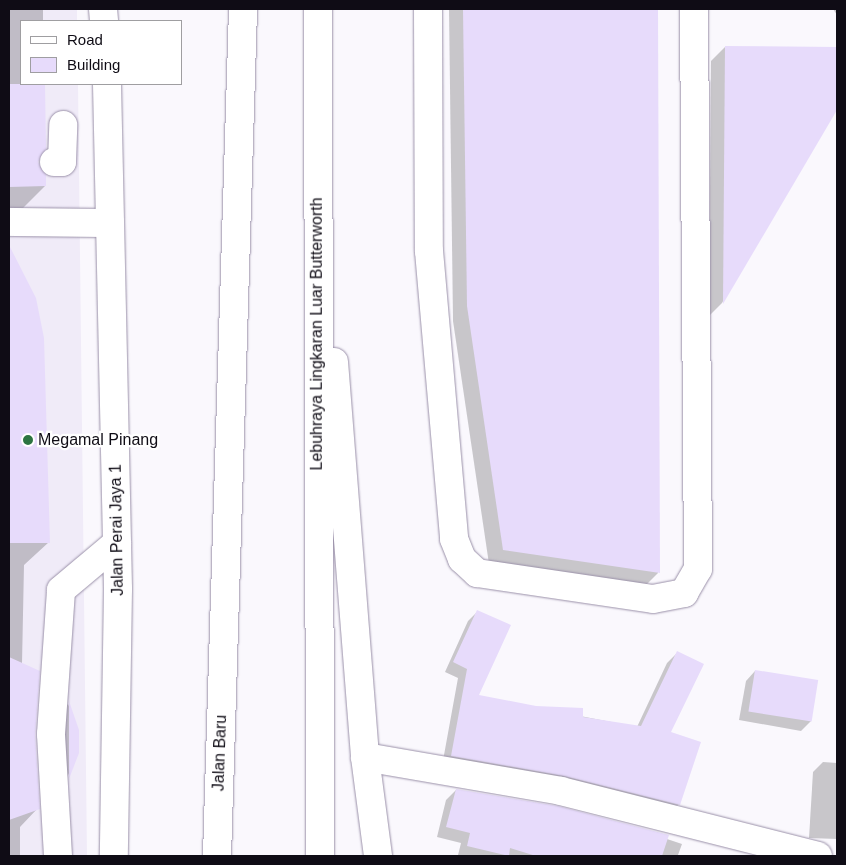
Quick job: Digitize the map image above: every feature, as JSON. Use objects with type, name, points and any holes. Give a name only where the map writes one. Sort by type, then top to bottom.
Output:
[{"type":"main road","name":"Jalan Baru","points":[[217,856],[243,9]]},
{"type":"main road","name":"Lebuhraya Lingkaran Luar Butterworth","points":[[318,9],[316,136],[320,856]]},
{"type":"main road","points":[[428,9],[429,251],[454,540],[462,559],[477,573],[653,599],[684,593],[698,568],[694,9]]},
{"type":"main road","name":"Jalan Perai Jaya 1","points":[[107,85],[117,543],[114,856]]},
{"type":"main road","points":[[54,162],[62,162],[62,125]]},
{"type":"main road","points":[[316,136],[365,757],[378,856]]},
{"type":"main road","points":[[9,222],[110,223]]},
{"type":"main road","points":[[58,856],[51,734],[61,590],[117,543]]},
{"type":"main road","points":[[365,757],[561,791],[818,856]]},
{"type":"shaded area","points":[[9,9],[77,9],[77,20],[20,20],[20,85],[78,85],[87,856],[9,856]]},
{"type":"building","points":[[463,9],[658,9],[660,573],[503,550],[467,306]]},
{"type":"building","points":[[725,46],[837,47],[837,110],[723,304]]},
{"type":"building","points":[[9,84],[45,85],[46,149],[38,162],[46,175],[46,186],[9,187]]},
{"type":"building","name":"Megamal Pinang","points":[[9,245],[36,298],[44,338],[50,543],[9,543]]},
{"type":"building","points":[[477,610],[511,625],[479,695],[536,706],[583,708],[583,717],[641,726],[677,651],[704,664],[671,732],[701,742],[680,805],[564,776],[451,756],[467,669],[453,662]]},
{"type":"building","points":[[9,657],[40,671],[35,735],[40,809],[9,820]]},
{"type":"building","points":[[755,670],[818,680],[812,721],[748,711]]},
{"type":"building","points":[[69,701],[79,730],[79,753],[69,779]]},
{"type":"building","points":[[456,789],[558,806],[669,835],[662,856],[536,856],[510,848],[509,856],[467,846],[470,833],[446,827]]},
{"type":"place","name":"Megamal Pinang","points":[[28,440]]}]
